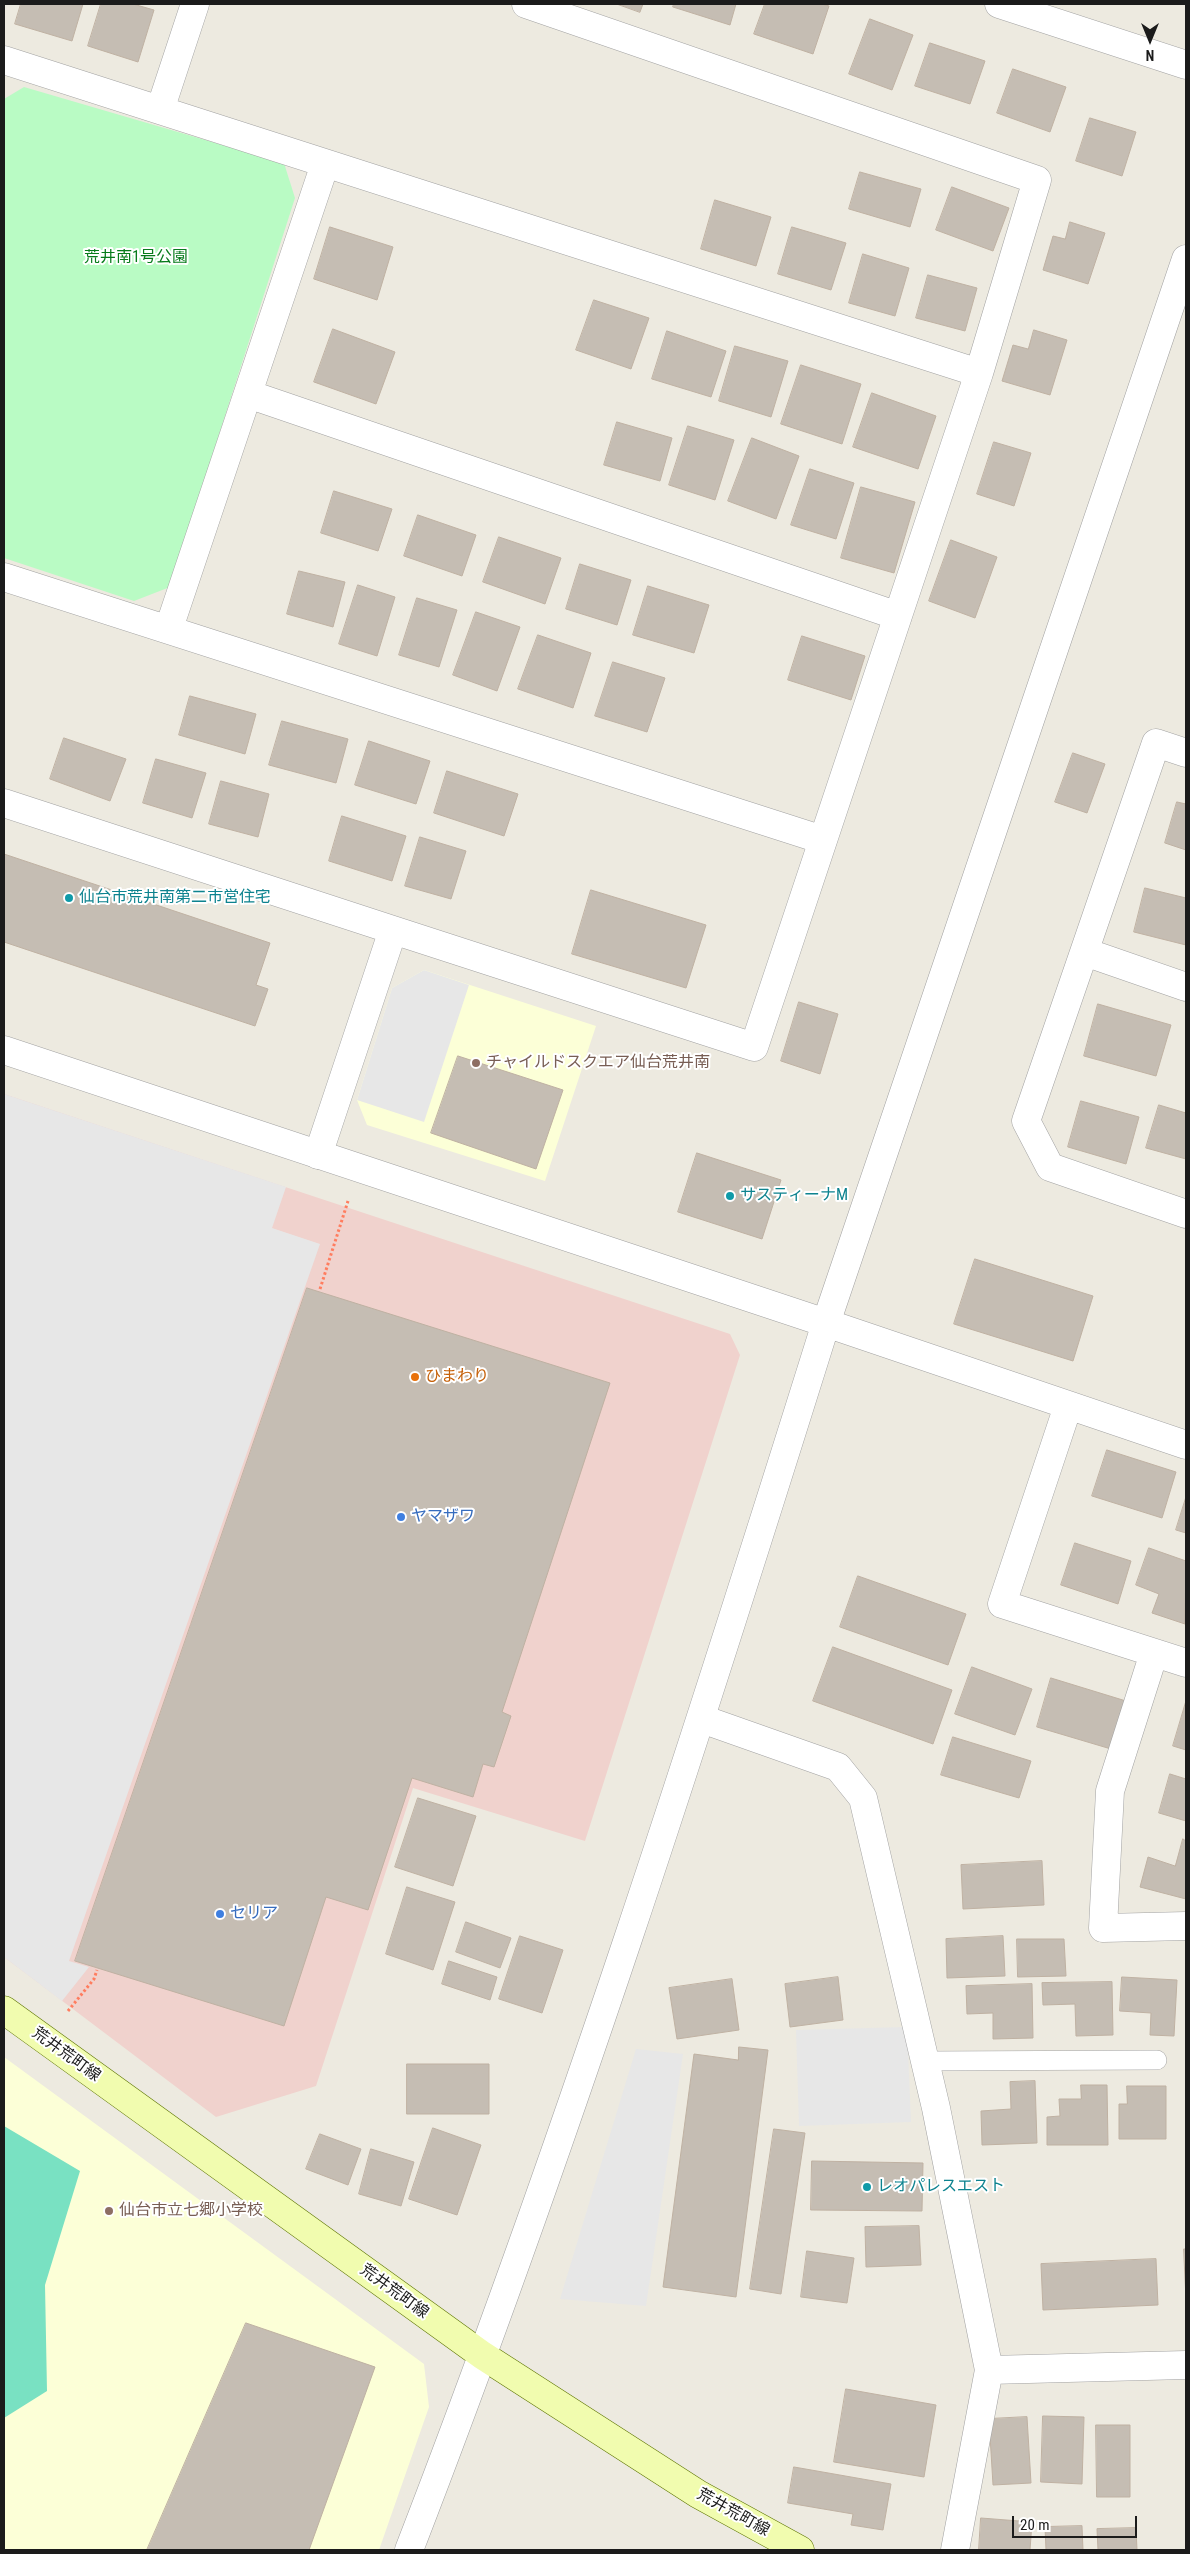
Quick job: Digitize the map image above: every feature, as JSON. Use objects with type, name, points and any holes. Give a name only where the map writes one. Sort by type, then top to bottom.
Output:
[{"type":"main road","name":"荒井荒町線","points":[[4,2010],[482,2355],[698,2494],[800,2550]]},
{"type":"street","points":[[160,110],[195,4]]},
{"type":"street","points":[[4,803],[754,1046],[978,373],[1036,180],[526,4]]},
{"type":"street","points":[[999,4],[1186,65]]},
{"type":"street","points":[[4,60],[978,373]]},
{"type":"street","points":[[169,628],[325,164]]},
{"type":"street","points":[[409,2550],[482,2355],[702,1719],[826,1323],[1186,259]]},
{"type":"street","points":[[248,394],[898,616]]},
{"type":"street","points":[[4,577],[169,628],[823,840]]},
{"type":"street","points":[[1186,753],[1156,743],[1026,1122],[1050,1166],[1186,1214]]},
{"type":"street","points":[[318,1155],[393,930]]},
{"type":"street","points":[[1085,952],[1186,987]]},
{"type":"street","points":[[4,1050],[826,1323],[1186,1445]]},
{"type":"street","points":[[1068,1406],[1002,1604],[1186,1664]]},
{"type":"street","points":[[1154,1653],[1110,1791],[1103,1928],[1186,1926]]},
{"type":"street","points":[[702,1719],[838,1766],[863,1798],[925,2061],[990,2370],[955,2550]]},
{"type":"street","points":[[990,2370],[1186,2365]]},
{"type":"lane","points":[[925,2061],[1157,2060]]},
{"type":"path","points":[[320,1289],[349,1200]]},
{"type":"path","points":[[68,2011],[94,1980],[97,1970]]},
{"type":"shaded area","name":"チャイルドスクエア仙台荒井南","points":[[424,970],[596,1026],[545,1181],[367,1125],[357,1100],[392,988]]},
{"type":"shaded area","points":[[424,970],[469,985],[424,1122],[357,1100],[392,988]]},
{"type":"shaded area","points":[[4,1094],[730,1334],[740,1355],[585,1841],[413,1788],[316,2086],[216,2117],[4,1957]]},
{"type":"shaded area","points":[[4,1094],[286,1187],[272,1228],[320,1244],[69,1961],[89,1967],[62,2001],[4,1957]]},
{"type":"shaded area","points":[[907,2027],[911,2122],[799,2126],[796,2030]]},
{"type":"shaded area","points":[[636,2049],[683,2054],[646,2306],[560,2299]]},
{"type":"shaded area","name":"仙台市立七郷小学校","points":[[4,2057],[424,2364],[429,2407],[379,2550],[4,2550]]},
{"type":"green space","name":"荒井南1号公園","points":[[24,87],[284,163],[295,198],[170,587],[134,601],[4,558],[4,99]]},
{"type":"green space","points":[[4,2126],[80,2171],[45,2285],[47,2391],[4,2418]]},
{"type":"building","points":[[21,4],[83,4],[72,41],[15,24]]},
{"type":"building","points":[[101,4],[133,4],[154,10],[138,62],[88,46]]},
{"type":"building","points":[[617,4],[643,4],[640,12]]},
{"type":"building","points":[[674,4],[736,4],[730,25],[673,7]]},
{"type":"building","points":[[765,4],[822,4],[829,6],[813,54],[754,34]]},
{"type":"building","points":[[870,19],[913,35],[892,90],[849,74]]},
{"type":"building","points":[[930,43],[985,61],[970,104],[915,86]]},
{"type":"building","points":[[1013,69],[1066,87],[1050,132],[997,113]]},
{"type":"building","points":[[1090,118],[1136,132],[1122,176],[1076,161]]},
{"type":"building","points":[[860,172],[921,189],[910,227],[849,209]]},
{"type":"building","points":[[952,187],[1009,208],[993,251],[936,230]]},
{"type":"building","points":[[715,200],[771,217],[756,266],[701,249]]},
{"type":"building","points":[[1070,222],[1105,233],[1088,284],[1043,270],[1053,236],[1065,239]]},
{"type":"building","points":[[330,227],[393,247],[377,300],[314,279]]},
{"type":"building","points":[[792,227],[846,243],[831,290],[778,274]]},
{"type":"building","points":[[863,254],[909,268],[895,316],[849,303]]},
{"type":"building","points":[[928,275],[977,288],[965,331],[916,318]]},
{"type":"building","points":[[594,300],[649,318],[631,369],[576,350]]},
{"type":"building","points":[[333,329],[395,352],[376,404],[314,382]]},
{"type":"building","points":[[1034,330],[1067,340],[1050,395],[1002,381],[1013,345],[1028,349]]},
{"type":"building","points":[[667,331],[726,351],[711,397],[652,379]]},
{"type":"building","points":[[735,346],[788,361],[771,417],[719,401]]},
{"type":"building","points":[[801,365],[861,384],[842,444],[781,424]]},
{"type":"building","points":[[872,393],[936,416],[918,469],[853,447]]},
{"type":"building","points":[[617,422],[672,438],[660,481],[604,465]]},
{"type":"building","points":[[688,426],[734,440],[715,500],[669,485]]},
{"type":"building","points":[[752,438],[799,456],[776,519],[728,501]]},
{"type":"building","points":[[994,442],[1031,453],[1014,506],[977,494]]},
{"type":"building","points":[[810,469],[854,483],[836,539],[791,525]]},
{"type":"building","points":[[861,487],[915,502],[894,573],[841,558]]},
{"type":"building","points":[[334,491],[392,509],[378,551],[321,533]]},
{"type":"building","points":[[418,515],[476,535],[462,576],[404,556]]},
{"type":"building","points":[[499,537],[561,558],[545,604],[483,582]]},
{"type":"building","points":[[951,540],[997,557],[975,618],[929,601]]},
{"type":"building","points":[[580,564],[631,580],[617,625],[566,609]]},
{"type":"building","points":[[299,571],[345,582],[333,627],[287,614]]},
{"type":"building","points":[[358,585],[395,597],[377,656],[339,644]]},
{"type":"building","points":[[648,586],[709,605],[694,653],[633,635]]},
{"type":"building","points":[[417,598],[457,610],[439,667],[399,655]]},
{"type":"building","points":[[476,612],[520,627],[497,691],[453,675]]},
{"type":"building","points":[[538,635],[591,653],[573,708],[518,689]]},
{"type":"building","points":[[802,636],[865,656],[851,700],[788,680]]},
{"type":"building","points":[[613,662],[665,678],[647,732],[595,716]]},
{"type":"building","points":[[190,696],[256,714],[245,754],[179,735]]},
{"type":"building","points":[[282,721],[348,739],[336,783],[269,765]]},
{"type":"building","points":[[64,738],[126,759],[110,801],[50,779]]},
{"type":"building","points":[[369,741],[430,761],[416,804],[355,785]]},
{"type":"building","points":[[1073,753],[1105,764],[1087,813],[1055,802]]},
{"type":"building","points":[[156,759],[206,773],[192,818],[143,803]]},
{"type":"building","points":[[447,771],[518,794],[504,836],[434,813]]},
{"type":"building","points":[[221,781],[269,794],[258,837],[209,824]]},
{"type":"building","points":[[1177,802],[1186,804],[1186,850],[1165,843]]},
{"type":"building","points":[[342,816],[406,836],[392,881],[329,861]]},
{"type":"building","points":[[420,837],[466,851],[451,899],[405,886]]},
{"type":"building","name":"仙台市荒井南第二市営住宅","points":[[4,854],[270,943],[256,985],[268,989],[255,1026],[4,942]]},
{"type":"building","points":[[1145,888],[1186,898],[1186,945],[1134,932]]},
{"type":"building","points":[[591,890],[706,925],[686,988],[572,954]]},
{"type":"building","points":[[799,1002],[838,1014],[820,1074],[781,1061]]},
{"type":"building","points":[[1098,1004],[1171,1025],[1156,1076],[1084,1056]]},
{"type":"building","points":[[458,1056],[563,1090],[536,1169],[431,1133]]},
{"type":"building","points":[[1081,1101],[1139,1117],[1126,1164],[1068,1147]]},
{"type":"building","points":[[1159,1105],[1186,1113],[1186,1159],[1146,1148]]},
{"type":"building","name":"サスティーナM","points":[[697,1153],[781,1180],[762,1239],[678,1212]]},
{"type":"building","points":[[975,1259],[1093,1296],[1073,1361],[954,1324]]},
{"type":"building","points":[[307,1288],[610,1383],[502,1712],[511,1716],[494,1767],[483,1764],[473,1797],[412,1778],[368,1910],[326,1897],[284,2026],[75,1961]]},
{"type":"building","points":[[1107,1450],[1176,1472],[1162,1518],[1092,1496]]},
{"type":"building","points":[[1186,1497],[1186,1533],[1176,1530]]},
{"type":"building","points":[[1075,1543],[1131,1561],[1118,1604],[1061,1585]]},
{"type":"building","points":[[1149,1548],[1186,1561],[1185,1624],[1152,1613],[1159,1594],[1136,1585]]},
{"type":"building","points":[[858,1576],[966,1614],[948,1665],[840,1627]]},
{"type":"building","points":[[833,1647],[952,1690],[933,1744],[813,1701]]},
{"type":"building","points":[[972,1667],[1032,1689],[1015,1735],[955,1714]]},
{"type":"building","points":[[1051,1678],[1126,1701],[1111,1749],[1037,1727]]},
{"type":"building","points":[[1186,1701],[1186,1750],[1173,1746]]},
{"type":"building","points":[[953,1737],[1031,1761],[1019,1798],[941,1775]]},
{"type":"building","points":[[1170,1774],[1186,1779],[1186,1821],[1159,1813]]},
{"type":"building","points":[[418,1798],[476,1816],[453,1886],[395,1867]]},
{"type":"building","points":[[1183,1839],[1186,1841],[1186,1899],[1140,1887],[1148,1857],[1175,1866]]},
{"type":"building","points":[[1042,1861],[1044,1905],[963,1909],[961,1865]]},
{"type":"building","points":[[407,1887],[455,1902],[433,1970],[386,1954]]},
{"type":"building","points":[[466,1922],[511,1938],[500,1968],[456,1952]]},
{"type":"building","points":[[520,1936],[563,1950],[542,2013],[499,1999]]},
{"type":"building","points":[[1003,1936],[1005,1976],[947,1978],[946,1939]]},
{"type":"building","points":[[1017,1939],[1064,1939],[1066,1976],[1018,1977]]},
{"type":"building","points":[[449,1961],[497,1977],[490,2000],[442,1984]]},
{"type":"building","points":[[838,1977],[843,2020],[790,2027],[785,1984]]},
{"type":"building","points":[[1122,1977],[1177,1980],[1174,2036],[1150,2035],[1151,2013],[1120,2011]]},
{"type":"building","points":[[732,1979],[739,2030],[677,2039],[669,1988]]},
{"type":"building","points":[[1112,1982],[1113,2035],[1076,2036],[1075,2004],[1043,2005],[1042,1983]]},
{"type":"building","points":[[1032,1984],[1033,2038],[993,2039],[993,2013],[967,2014],[966,1986]]},
{"type":"building","points":[[739,2047],[768,2050],[736,2297],[663,2287],[694,2054],[738,2060]]},
{"type":"building","points":[[407,2064],[489,2064],[489,2114],[407,2114]]},
{"type":"building","points":[[1035,2081],[1037,2143],[982,2145],[981,2111],[1011,2109],[1010,2082]]},
{"type":"building","points":[[1081,2085],[1107,2085],[1108,2145],[1047,2145],[1047,2117],[1060,2116],[1059,2099],[1081,2099]]},
{"type":"building","points":[[1127,2086],[1166,2086],[1166,2139],[1119,2139],[1119,2104],[1127,2104]]},
{"type":"building","points":[[433,2128],[481,2145],[457,2215],[409,2199]]},
{"type":"building","points":[[774,2129],[805,2133],[781,2294],[750,2289]]},
{"type":"building","points":[[320,2134],[361,2149],[348,2185],[306,2169]]},
{"type":"building","points":[[371,2149],[414,2162],[401,2206],[359,2194]]},
{"type":"building","name":"レオパレスエスト","points":[[812,2161],[923,2163],[922,2211],[811,2210]]},
{"type":"building","points":[[919,2226],[921,2265],[866,2267],[865,2227]]},
{"type":"building","points":[[1184,2249],[1186,2249],[1186,2299]]},
{"type":"building","points":[[807,2251],[854,2258],[847,2303],[801,2297]]},
{"type":"building","points":[[1156,2259],[1158,2305],[1043,2310],[1041,2264]]},
{"type":"building","points":[[246,2323],[375,2367],[309,2550],[147,2550]]},
{"type":"building","points":[[846,2389],[936,2405],[924,2477],[834,2462]]},
{"type":"building","points":[[1043,2416],[1084,2417],[1082,2484],[1041,2482]]},
{"type":"building","points":[[1027,2417],[1031,2483],[993,2485],[989,2419]]},
{"type":"building","points":[[1096,2425],[1130,2425],[1130,2497],[1097,2497]]},
{"type":"building","points":[[794,2467],[891,2484],[883,2530],[851,2525],[853,2514],[788,2503]]},
{"type":"building","points":[[981,2518],[1032,2522],[1030,2550],[979,2550]]},
{"type":"building","points":[[1082,2526],[1083,2550],[1046,2550],[1045,2527]]},
{"type":"building","points":[[1136,2528],[1137,2550],[1098,2550],[1097,2529]]},
{"type":"place","name":"仙台市荒井南第二市営住宅","points":[[69,898]]},
{"type":"place","name":"チャイルドスクエア仙台荒井南","points":[[476,1063]]},
{"type":"place","name":"サスティーナM","points":[[730,1196]]},
{"type":"place","name":"ひまわり","points":[[415,1377]]},
{"type":"place","name":"ヤマザワ","points":[[401,1517]]},
{"type":"place","name":"セリア","points":[[220,1914]]},
{"type":"place","name":"レオパレスエスト","points":[[867,2187]]},
{"type":"place","name":"仙台市立七郷小学校","points":[[109,2211]]}]
